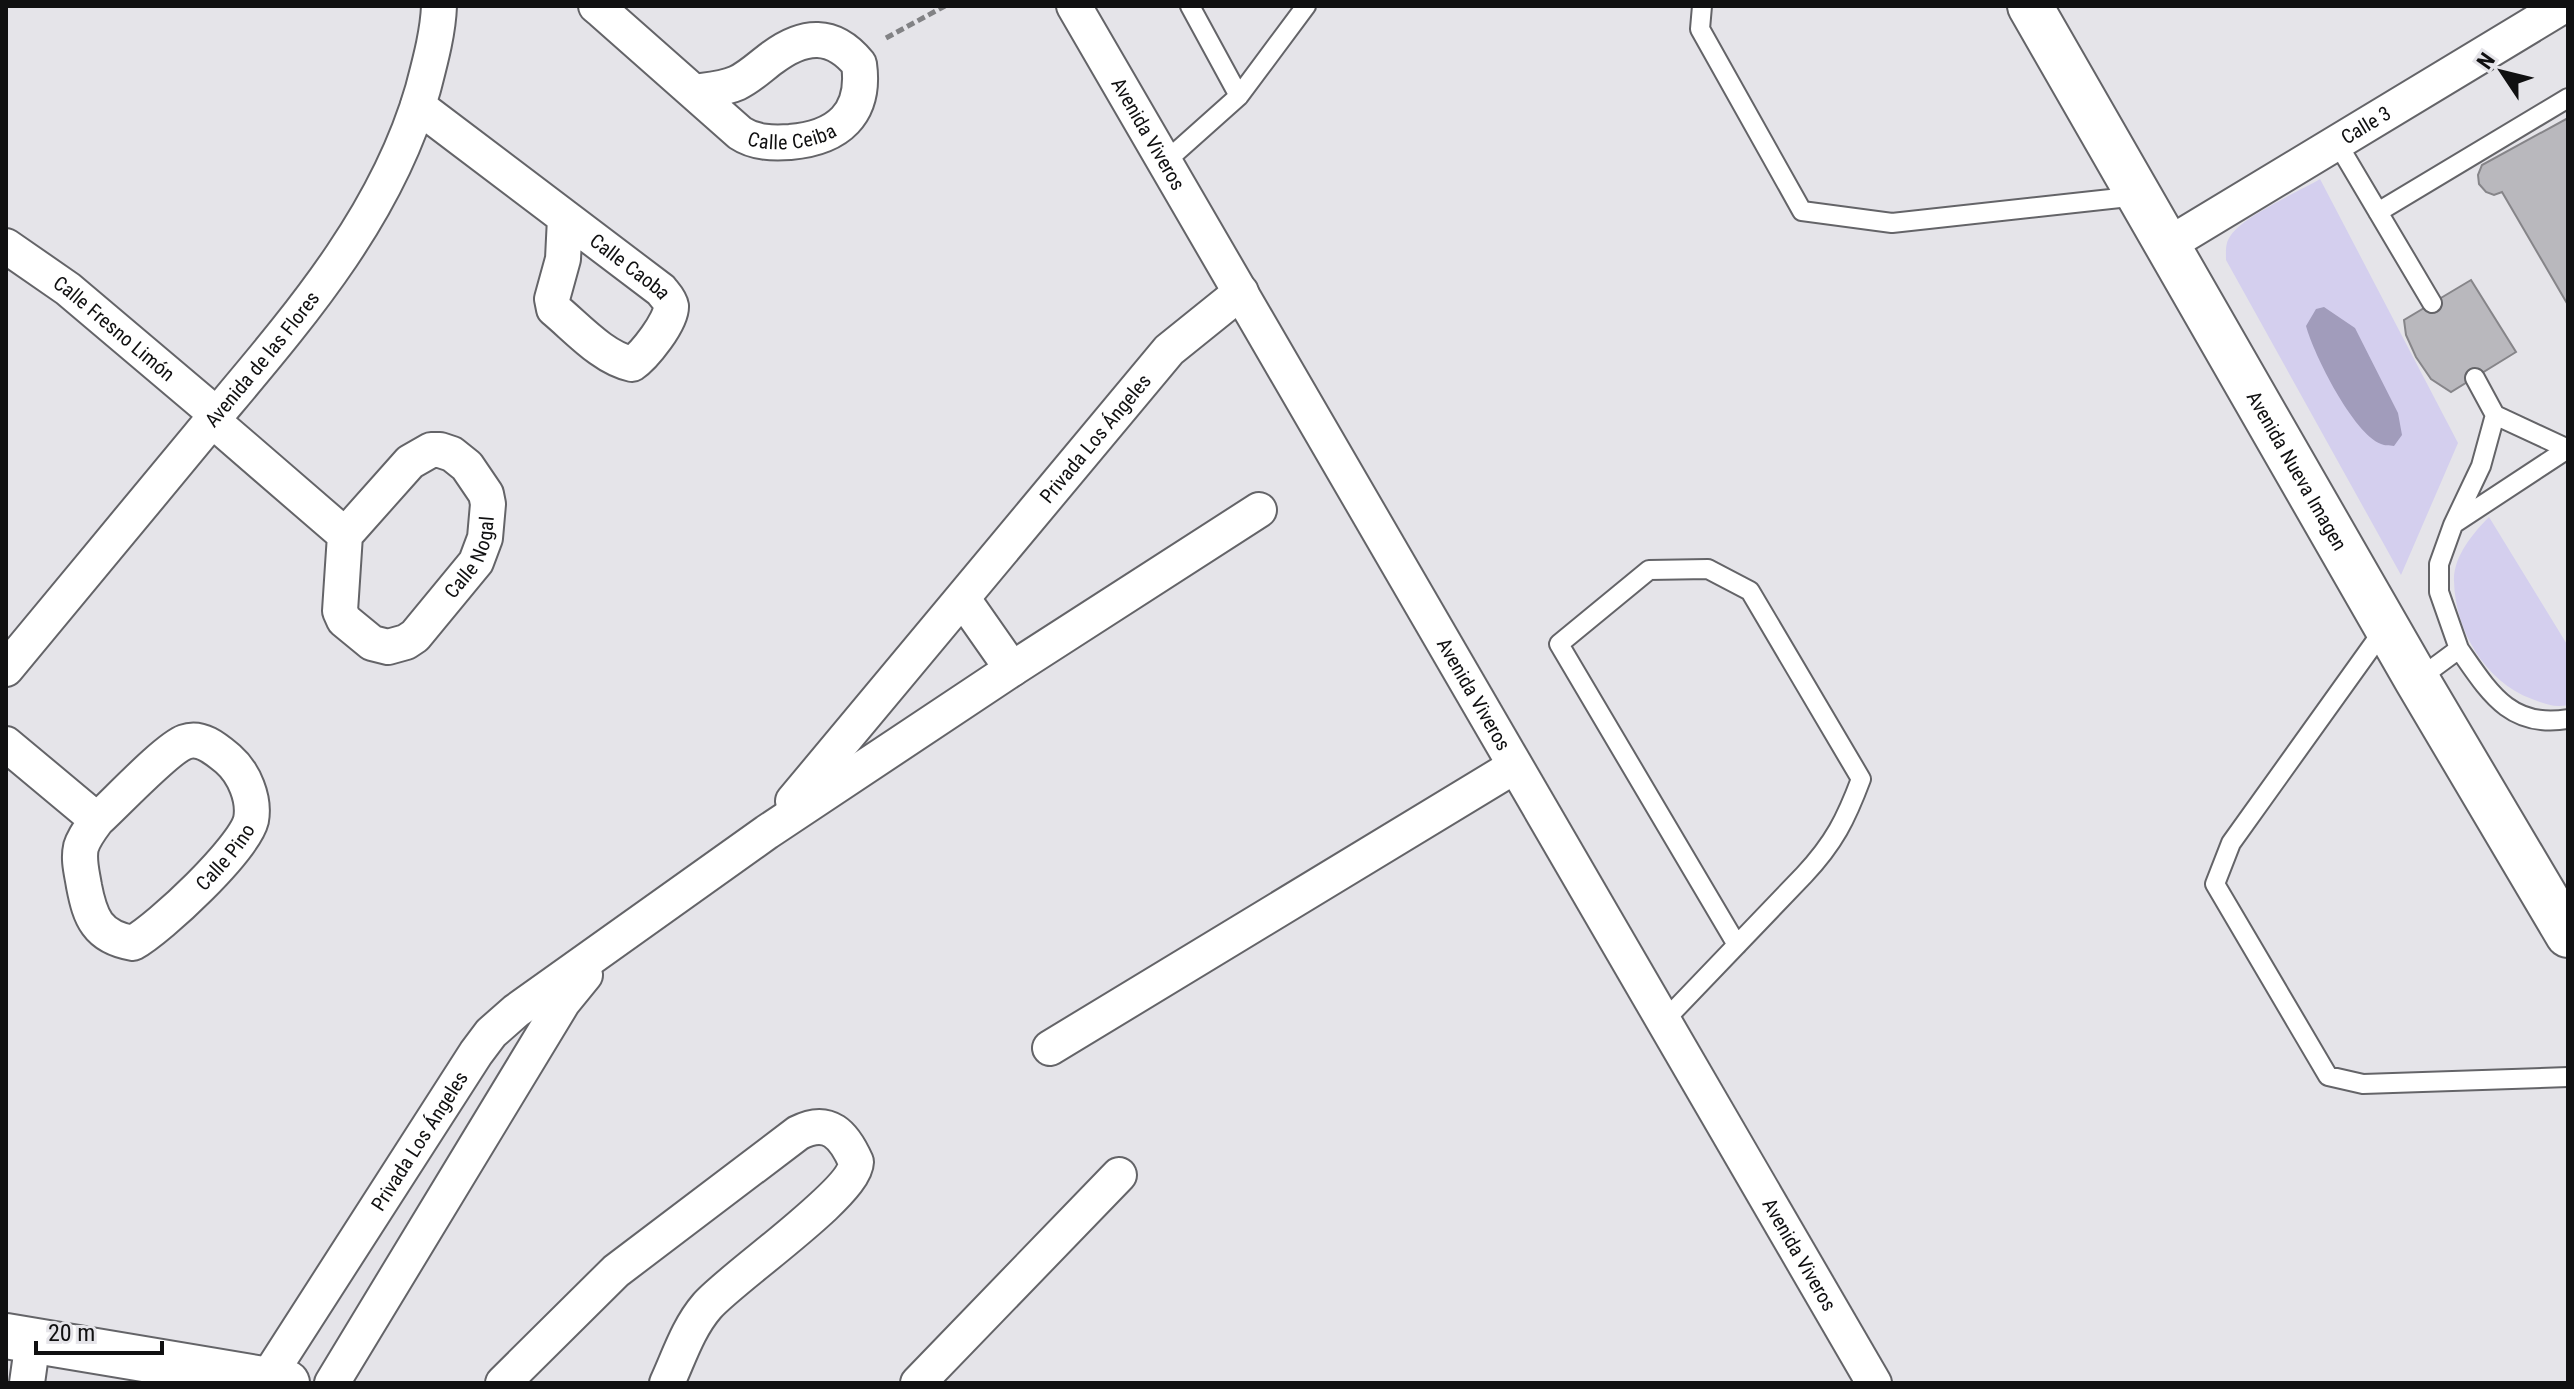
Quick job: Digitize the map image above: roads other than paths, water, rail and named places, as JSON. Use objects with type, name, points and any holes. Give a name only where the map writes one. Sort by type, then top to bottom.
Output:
[{"type":"street","name":"Avenida de las Flores","points":[[6,669],[297,317],[358,233],[391,176],[418,106],[430,64],[439,6]]},
{"type":"street","name":"Calle Ceiba","points":[[596,6],[694,92],[748,138],[777,143],[824,136],[842,123],[859,100],[859,64],[837,43],[812,41],[782,51],[740,82],[694,92]]},
{"type":"street","name":"Avenida Viveros","points":[[1074,6],[1874,1383]]},
{"type":"street","name":"Calle 3","points":[[2169,244],[2563,6]]},
{"type":"street","name":"Avenida Nueva Imagen","points":[[2038,9],[2386,626],[2568,935]]},
{"type":"street","points":[[418,106],[565,218]]},
{"type":"street","name":"Calle Fresno Limón","points":[[6,246],[68,289],[214,418]]},
{"type":"street","name":"Privada Los Ángeles","points":[[767,832],[1169,350],[1241,292]]},
{"type":"street","points":[[214,418],[345,535]]},
{"type":"street","name":"Calle Nogal","points":[[431,450],[452,454],[467,466],[488,504],[485,538],[476,562],[415,636],[388,647],[372,643],[344,620],[340,611],[345,535],[410,462],[431,450]]},
{"type":"street","name":"Privada Los Ángeles","points":[[276,1381],[482,1045],[516,1011],[767,832],[1259,510]]},
{"type":"street","points":[[963,599],[1012,669]]},
{"type":"street","name":"Calle Pino","points":[[196,741],[205,743],[232,762],[248,789],[252,809],[247,831],[236,847],[154,930],[133,943],[116,938],[100,927],[89,913],[80,856],[84,839],[97,820],[168,753],[185,742],[196,741]]},
{"type":"street","points":[[6,744],[97,820]]},
{"type":"street","points":[[1050,1048],[1515,766]]},
{"type":"street","name":"Privada Los Ángeles","points":[[332,1383],[563,1002],[614,942]]},
{"type":"street","points":[[503,1383],[605,1280],[628,1262],[798,1133],[818,1126],[833,1130],[849,1145],[856,1162],[852,1177],[788,1238],[712,1300],[696,1320],[667,1383]]},
{"type":"street","points":[[918,1383],[1119,1175]]},
{"type":"street","points":[[27,1383],[20,1338],[276,1381]]},
{"type":"lane","points":[[1190,6],[1239,96]]},
{"type":"lane","points":[[1165,162],[1239,96],[1306,6]]},
{"type":"lane","points":[[1702,6],[1700,29],[1802,211],[1892,223],[2141,196]]},
{"type":"lane","points":[[2378,212],[2568,98]]},
{"type":"lane","points":[[2336,141],[2432,303]]},
{"type":"lane","points":[[2475,378],[2495,415],[2567,450]]},
{"type":"lane","points":[[2495,415],[2481,466],[2453,525],[2439,564],[2439,592],[2459,649],[2490,694],[2517,715],[2550,722],[2568,719]]},
{"type":"lane","points":[[2453,525],[2567,450]]},
{"type":"lane","points":[[1664,1021],[1737,945],[1817,861],[1844,822],[1861,779],[1750,591],[1708,569],[1649,570],[1559,644],[1737,945]]},
{"type":"lane","points":[[2386,626],[2231,843],[2215,884],[2328,1076],[2363,1084],[2568,1077]]},
{"type":"lane","points":[[2417,680],[2459,649]]}]
